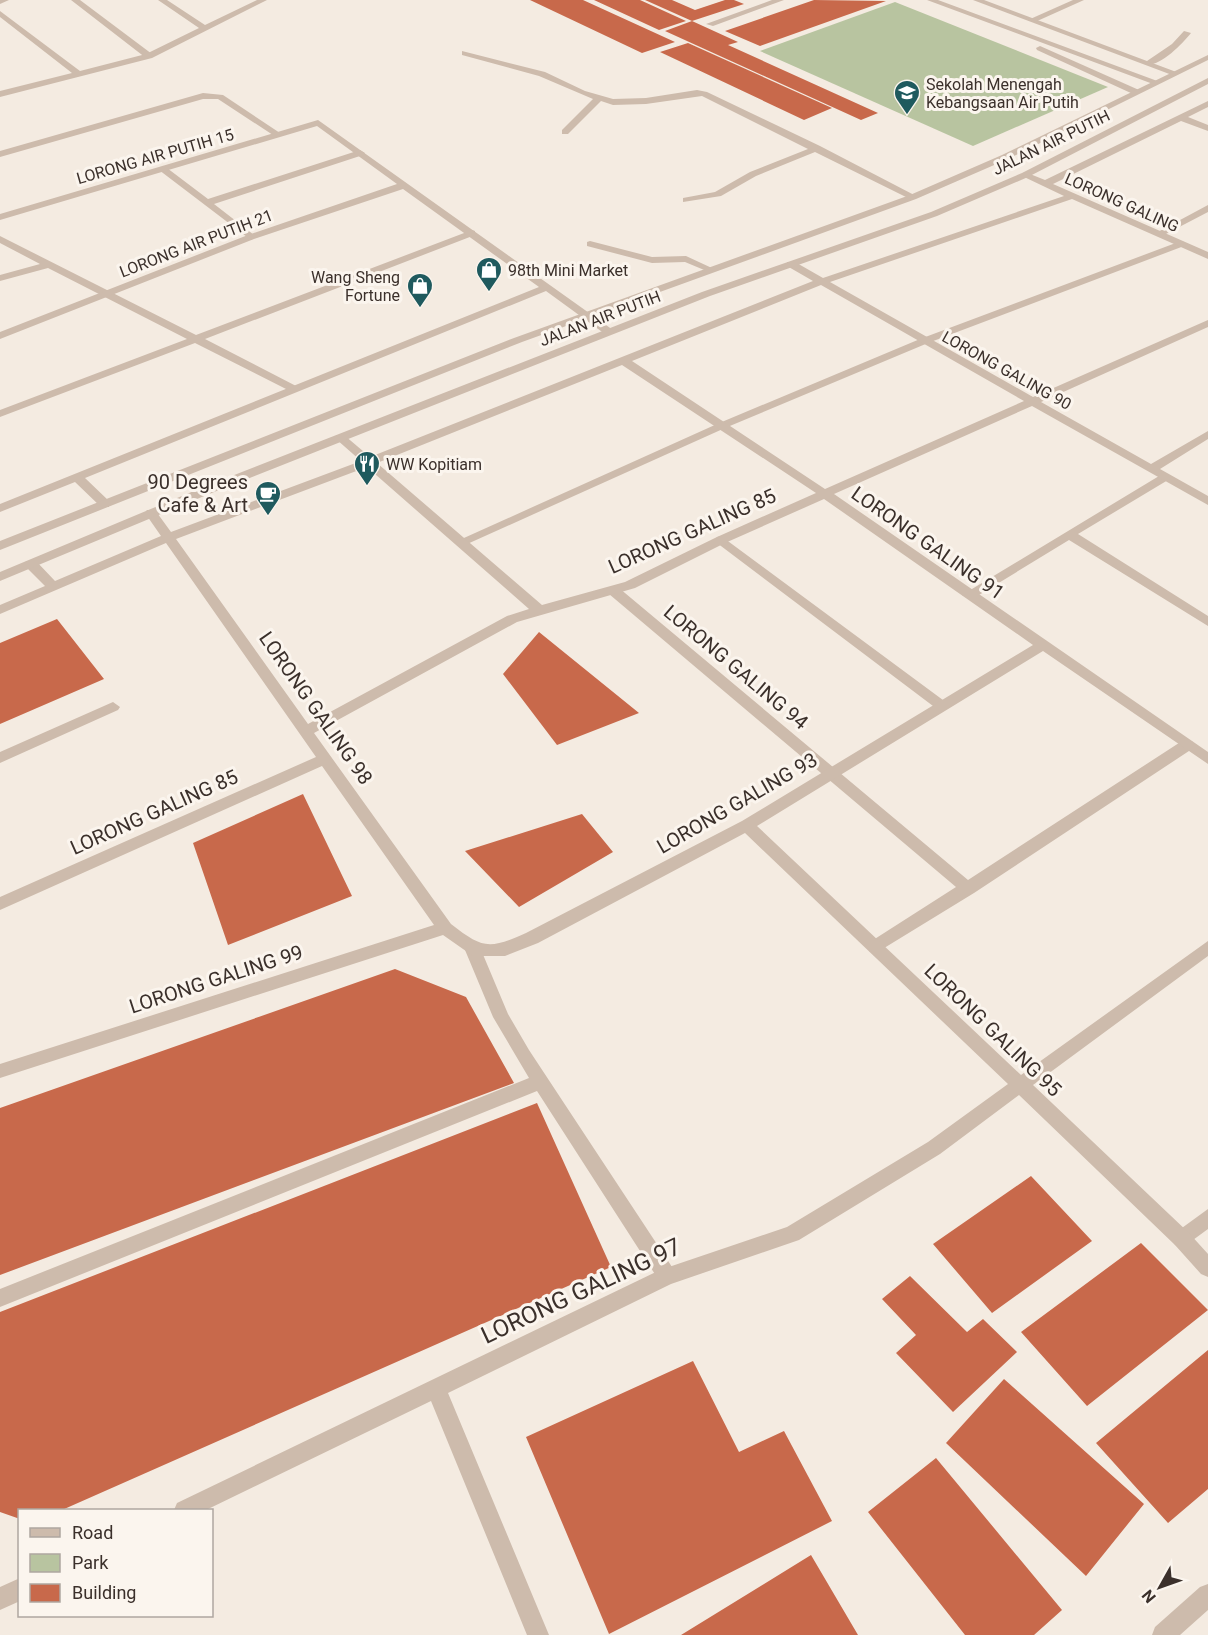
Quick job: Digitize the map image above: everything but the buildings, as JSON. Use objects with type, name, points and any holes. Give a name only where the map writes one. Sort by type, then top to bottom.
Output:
[{"type":"street","points":[[0,2],[5,0]]},
{"type":"street","points":[[75,0],[149,56]]},
{"type":"street","points":[[162,0],[204,28]]},
{"type":"street","points":[[0,94],[149,56],[263,0]]},
{"type":"street","points":[[710,24],[780,0]]},
{"type":"street","points":[[931,0],[1156,82]]},
{"type":"street","points":[[977,0],[1175,73]]},
{"type":"street","points":[[1032,20],[1080,0]]},
{"type":"street","points":[[750,4],[758,8]]},
{"type":"street","points":[[0,13],[78,74]]},
{"type":"street","points":[[1002,26],[1059,58],[1136,92]]},
{"type":"street","points":[[1150,63],[1168,52],[1187,33]]},
{"type":"street","points":[[465,53],[542,74],[598,99],[629,102],[704,94],[913,197]]},
{"type":"street","name":"JALAN AIR PUTIH","points":[[0,546],[586,315],[913,197],[1005,157],[1208,57]]},
{"type":"street","name":"JALAN AIR PUTIH","points":[[0,577],[339,437],[706,294],[934,214],[1025,175],[1208,81]]},
{"type":"street","points":[[0,154],[203,96],[220,97],[279,135]]},
{"type":"street","points":[[565,132],[598,99]]},
{"type":"street","points":[[1045,184],[1208,104]]},
{"type":"street","points":[[1182,118],[1208,128]]},
{"type":"street","name":"LORONG AIR PUTIH 15","points":[[0,217],[318,123],[360,153]]},
{"type":"street","points":[[686,200],[718,194],[753,174],[817,148]]},
{"type":"street","points":[[207,203],[360,153],[609,332]]},
{"type":"street","points":[[164,170],[251,237]]},
{"type":"street","name":"LORONG GALING","points":[[1025,175],[1208,256]]},
{"type":"street","name":"LORONG AIR PUTIH 21","points":[[0,336],[251,237],[405,185]]},
{"type":"street","points":[[0,610],[169,537],[369,462],[820,282],[1072,196]]},
{"type":"street","points":[[1159,234],[1208,208]]},
{"type":"street","points":[[0,414],[472,233]]},
{"type":"street","points":[[0,239],[294,389]]},
{"type":"street","points":[[590,244],[652,260],[686,260],[709,269]]},
{"type":"street","points":[[460,542],[721,426],[924,341],[1181,244]]},
{"type":"street","points":[[0,278],[50,264]]},
{"type":"street","name":"LORONG GALING 90","points":[[791,264],[1208,501]]},
{"type":"street","points":[[0,508],[548,288]]},
{"type":"street","name":"LORONG GALING 85","points":[[306,731],[482,633],[538,609],[615,591],[721,540],[1033,403],[1208,323]]},
{"type":"street","name":"LORONG GALING 91","points":[[624,361],[825,494],[1041,646],[1208,759]]},
{"type":"street","points":[[1151,469],[1208,434]]},
{"type":"street","points":[[339,437],[538,609]]},
{"type":"street","points":[[77,477],[105,504]]},
{"type":"street","points":[[969,595],[1164,477]]},
{"type":"street","name":"LORONG GALING 98","points":[[152,513],[445,928]]},
{"type":"street","points":[[1070,535],[1208,622]]},
{"type":"street","points":[[721,540],[942,706]]},
{"type":"street","points":[[31,564],[52,587]]},
{"type":"street","name":"LORONG GALING 94","points":[[615,591],[968,889]]},
{"type":"street","name":"LORONG GALING 93","points":[[473,950],[505,950],[532,938],[747,825],[1041,646]]},
{"type":"street","points":[[0,759],[113,707]]},
{"type":"street","points":[[876,947],[1187,745]]},
{"type":"street","name":"LORONG GALING 85","points":[[0,904],[326,758]]},
{"type":"street","name":"LORONG GALING 95","points":[[747,825],[1182,1239],[1208,1268]]},
{"type":"street","points":[[445,928],[473,950],[501,1017],[539,1082],[667,1276]]},
{"type":"street","name":"LORONG GALING 99","points":[[0,1071],[445,928]]},
{"type":"street","name":"LORONG GALING 97","points":[[186,1509],[667,1276],[792,1234],[934,1148],[1208,947]]},
{"type":"street","points":[[0,1298],[539,1082]]},
{"type":"street","points":[[1182,1239],[1208,1218]]},
{"type":"street","points":[[436,1389],[537,1635]]},
{"type":"street","points":[[0,1599],[18,1590]]},
{"type":"street","points":[[1163,1635],[1208,1595]]},
{"type":"green space","points":[[895,2],[1108,87],[973,146],[760,51]]},
{"type":"place","name":"Sekolah Menengah Kebangsaan Air Putih","points":[[907,116]]},
{"type":"place","name":"98th Mini Market","points":[[489,293]]},
{"type":"place","name":"Wang Sheng Fortune","points":[[420,309]]},
{"type":"place","name":"WW Kopitiam","points":[[367,487]]},
{"type":"place","name":"90 Degrees Cafe & Art","points":[[268,517]]}]
